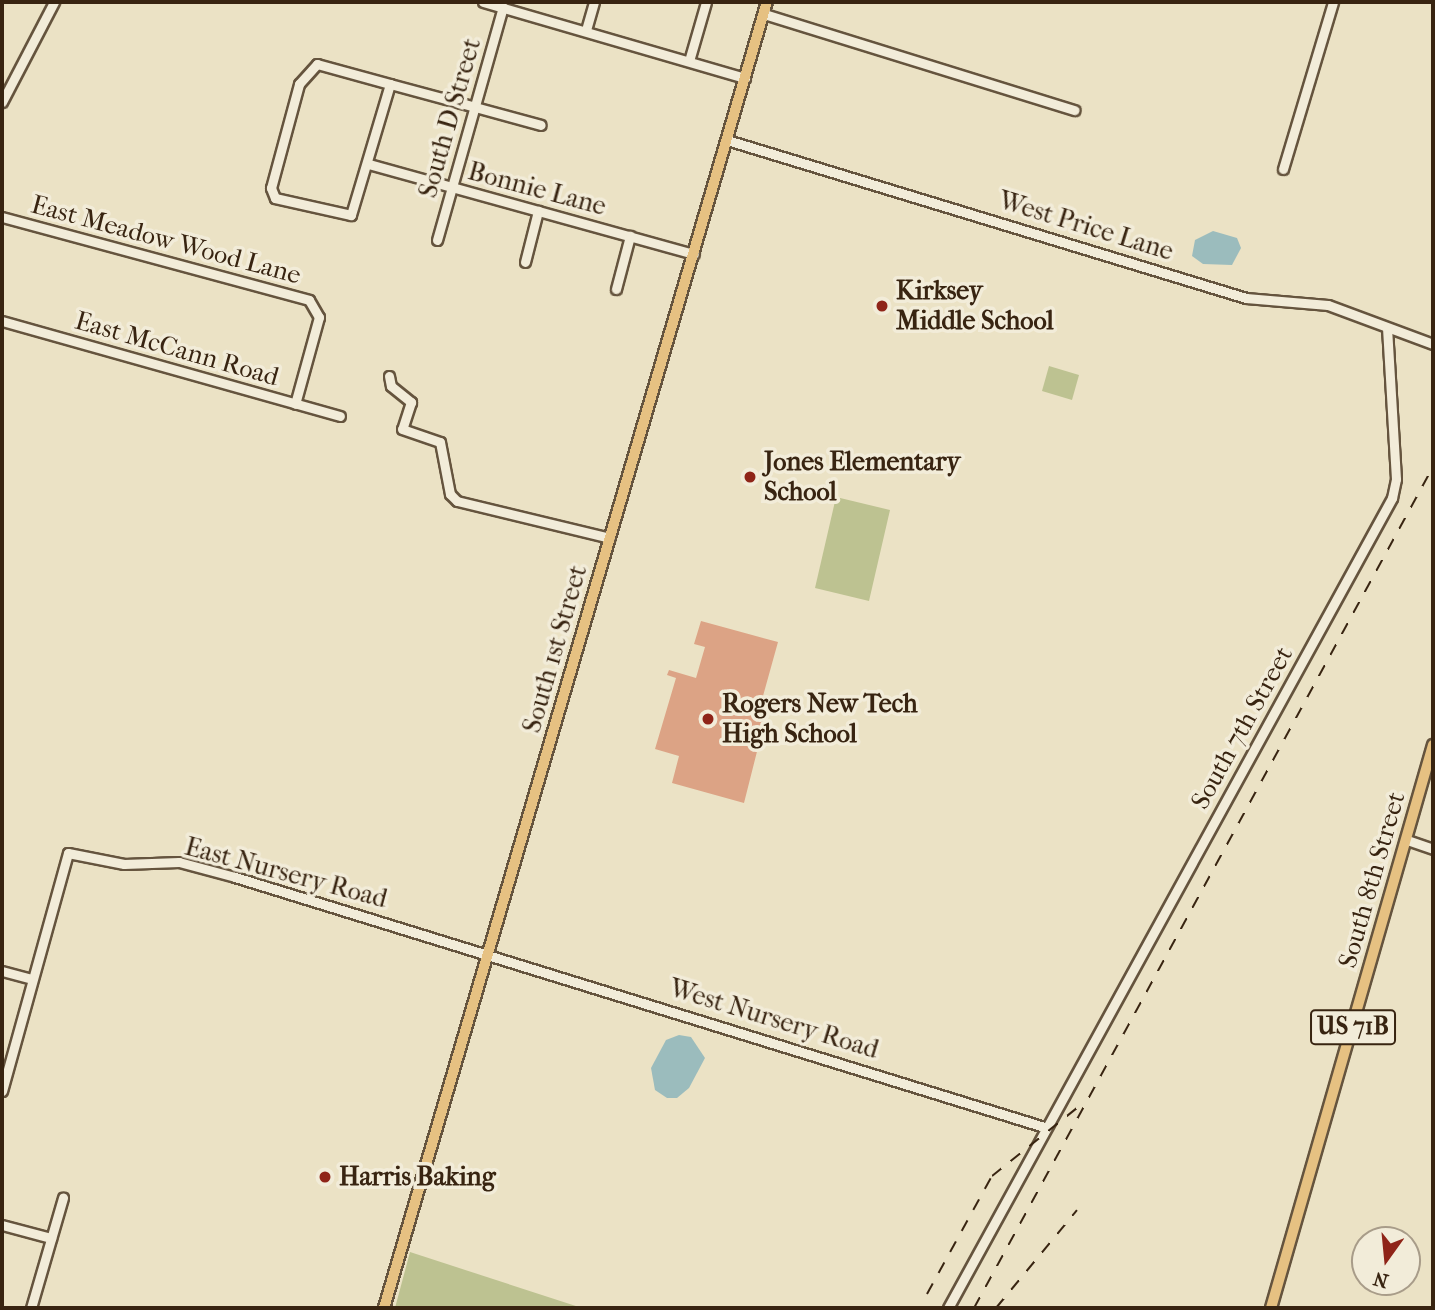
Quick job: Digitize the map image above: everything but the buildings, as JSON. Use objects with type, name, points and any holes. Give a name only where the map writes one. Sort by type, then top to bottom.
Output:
[{"type":"main road","name":"South 1st Street","points":[[384,1308],[767,2]]},
{"type":"main road","name":"South 8th Street","points":[[1272,1308],[1433,746]]},
{"type":"street","points":[[3,98],[54,2]]},
{"type":"street","points":[[483,2],[745,78]]},
{"type":"street","points":[[586,30],[594,2]]},
{"type":"street","points":[[689,61],[706,2]]},
{"type":"street","points":[[1283,169],[1333,2]]},
{"type":"street","name":"South D Street","points":[[437,240],[503,7]]},
{"type":"street","points":[[764,14],[1074,110]]},
{"type":"street","points":[[390,83],[369,164],[351,215],[275,198],[271,188],[299,84],[308,70],[317,64],[390,83],[541,125]]},
{"type":"street","name":"West Price Lane","points":[[727,140],[1246,298],[1328,306],[1433,344]]},
{"type":"street","name":"Bonnie Lane","points":[[369,164],[694,254]]},
{"type":"street","points":[[525,262],[538,211]]},
{"type":"street","name":"East Meadow Wood Lane","points":[[2,217],[309,300],[317,307],[295,404]]},
{"type":"street","points":[[617,289],[630,236]]},
{"type":"street","name":"East McCann Road","points":[[2,321],[340,416]]},
{"type":"street","name":"South 7th Street","points":[[948,1308],[1044,1127],[1392,498],[1396,479],[1387,328]]},
{"type":"street","points":[[388,376],[391,386],[411,401],[402,429],[440,442],[450,494],[457,501],[611,538]]},
{"type":"street","points":[[1407,840],[1433,849]]},
{"type":"street","name":"East Nursery Road","points":[[32,979],[68,853],[124,864],[178,862],[490,954]]},
{"type":"street","name":"West Nursery Road","points":[[490,954],[1044,1127]]},
{"type":"street","points":[[2,971],[32,979],[6,1061],[2,1091]]},
{"type":"street","points":[[31,1308],[63,1198]]},
{"type":"street","points":[[2,1225],[51,1238]]},
{"type":"green space","points":[[1049,366],[1079,375],[1072,400],[1042,391]]},
{"type":"green space","points":[[836,497],[890,510],[869,601],[815,588]]},
{"type":"green space","points":[[410,1252],[582,1308],[395,1308]]},
{"type":"water","points":[[1213,231],[1237,238],[1241,248],[1232,265],[1203,264],[1192,256],[1195,240]]},
{"type":"water","points":[[679,1035],[691,1037],[705,1058],[689,1088],[677,1098],[667,1098],[655,1090],[651,1068],[666,1040]]},
{"type":"railway","points":[[974,1308],[1433,467]]},
{"type":"railway","points":[[927,1294],[992,1176],[1077,1108]]},
{"type":"railway","points":[[996,1308],[1077,1210]]},
{"type":"place","name":"Kirksey Middle School","points":[[882,306]]},
{"type":"place","name":"Jones Elementary School","points":[[750,477]]},
{"type":"place","name":"Rogers New Tech High School","points":[[708,719]]},
{"type":"place","name":"Harris Baking","points":[[325,1177]]}]
